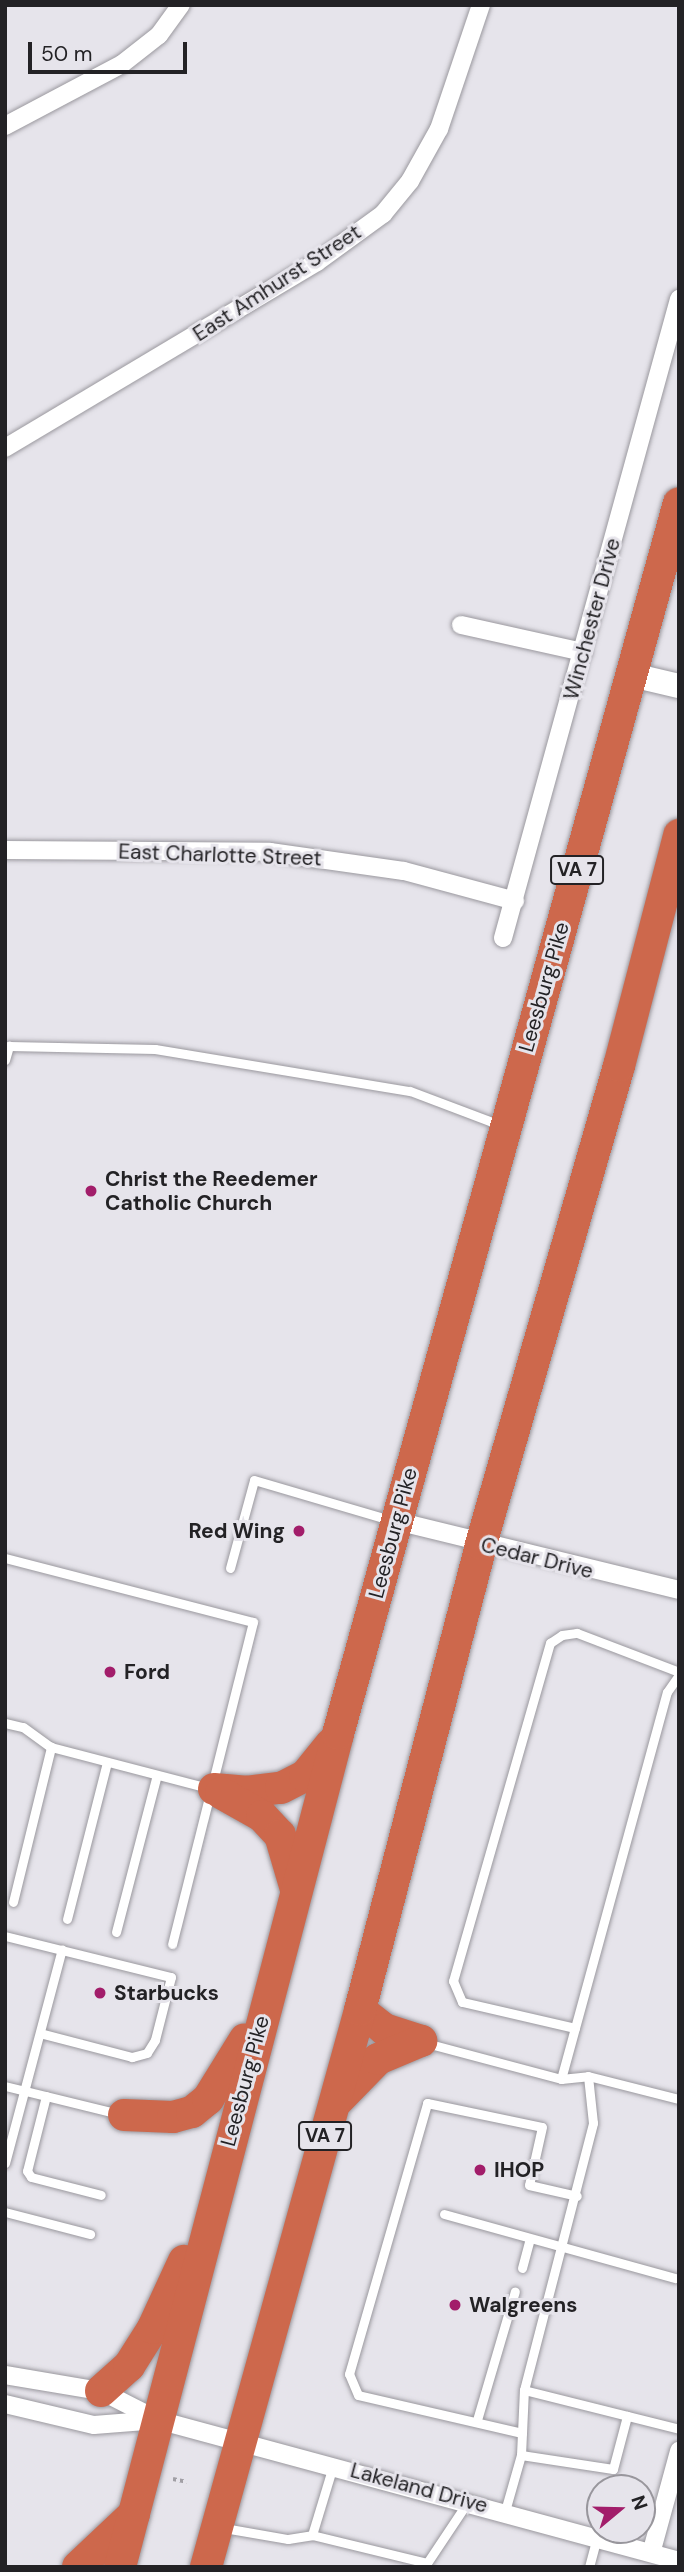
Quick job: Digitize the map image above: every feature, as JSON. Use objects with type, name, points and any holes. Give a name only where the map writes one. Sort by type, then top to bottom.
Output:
[{"type":"highway","name":"Leesburg Pike","points":[[120,2567],[212,2204],[338,1734],[679,503]]},
{"type":"highway","name":"VA 7","points":[[206,2567],[239,2439],[360,2010],[481,1544],[619,1066],[679,835]]},
{"type":"highway","points":[[214,1789],[269,1791],[294,1783],[316,1766],[338,1734]]},
{"type":"highway","points":[[214,1789],[262,1816],[280,1835],[296,1890]]},
{"type":"highway","points":[[124,2115],[173,2117],[200,2107],[264,2008]]},
{"type":"highway","points":[[360,2010],[384,2029],[421,2041]]},
{"type":"highway","points":[[333,2105],[378,2059],[421,2041]]},
{"type":"highway","points":[[100,2391],[129,2366],[153,2328],[212,2204]]},
{"type":"highway","points":[[78,2567],[134,2514]]},
{"type":"street","points":[[5,126],[122,64],[159,35],[181,5]]},
{"type":"street","name":"East Amhurst Street","points":[[5,448],[317,262],[383,214],[410,181],[439,129],[481,5]]},
{"type":"street","name":"Winchester Drive","points":[[503,938],[679,299]]},
{"type":"street","points":[[461,625],[583,652]]},
{"type":"street","points":[[632,675],[679,686]]},
{"type":"street","name":"East Charlotte Street","points":[[5,850],[270,852],[404,871],[515,901]]},
{"type":"street","name":"Cedar Drive","points":[[396,1521],[481,1544],[679,1590]]},
{"type":"street","points":[[5,2375],[100,2391],[158,2420]]},
{"type":"street","points":[[5,2403],[94,2425],[158,2420]]},
{"type":"street","name":"Lakeland Drive","points":[[158,2420],[239,2439],[586,2533]]},
{"type":"street","points":[[652,2550],[679,2451]]},
{"type":"street","name":"Lakeland Drive","points":[[628,2544],[679,2561]]},
{"type":"lane","points":[[5,1060],[9,1046],[155,1049],[410,1091],[505,1127]]},
{"type":"lane","points":[[230,1568],[254,1480],[396,1521]]},
{"type":"lane","points":[[5,1558],[253,1622],[214,1789],[172,1944]]},
{"type":"lane","points":[[561,2079],[575,2028],[667,1692],[679,1674],[577,1633],[562,1634],[551,1643],[533,1713],[453,1981],[462,2002],[575,2028]]},
{"type":"lane","points":[[5,1723],[23,1727],[51,1747],[214,1789]]},
{"type":"lane","points":[[13,1902],[51,1747]]},
{"type":"lane","points":[[67,1919],[107,1762]]},
{"type":"lane","points":[[116,1932],[158,1774]]},
{"type":"lane","points":[[5,1936],[171,1977],[155,2040],[147,2053],[132,2057],[40,2033]]},
{"type":"lane","points":[[5,2163],[62,1949]]},
{"type":"lane","points":[[421,2041],[561,2079],[589,2076],[679,2099]]},
{"type":"lane","points":[[505,2511],[521,2455],[524,2390],[564,2250],[593,2123],[589,2076]]},
{"type":"lane","points":[[5,2086],[124,2115]]},
{"type":"lane","points":[[46,2096],[27,2171],[31,2177],[102,2194]]},
{"type":"lane","points":[[522,2433],[477,2420],[358,2395],[349,2374],[427,2103],[542,2127],[529,2185],[577,2196]]},
{"type":"lane","points":[[5,2212],[90,2234]]},
{"type":"lane","points":[[444,2214],[564,2250],[675,2278]]},
{"type":"lane","points":[[522,2268],[530,2239]]},
{"type":"lane","points":[[477,2420],[515,2291]]},
{"type":"lane","points":[[524,2390],[679,2429]]},
{"type":"lane","points":[[521,2455],[613,2469],[627,2416]]},
{"type":"lane","points":[[312,2535],[333,2465]]},
{"type":"lane","points":[[217,2527],[288,2539],[312,2535],[426,2565],[469,2501]]},
{"type":"lane","points":[[589,2567],[595,2544]]},
{"type":"path","points":[[173,2479],[187,2482]]},
{"type":"place","name":"Christ the Reedemer Catholic Church","points":[[91,1191]]},
{"type":"place","name":"Red Wing","points":[[299,1531]]},
{"type":"place","name":"Ford","points":[[110,1672]]},
{"type":"place","name":"Starbucks","points":[[100,1993]]},
{"type":"place","name":"IHOP","points":[[480,2170]]},
{"type":"place","name":"Walgreens","points":[[455,2305]]}]
